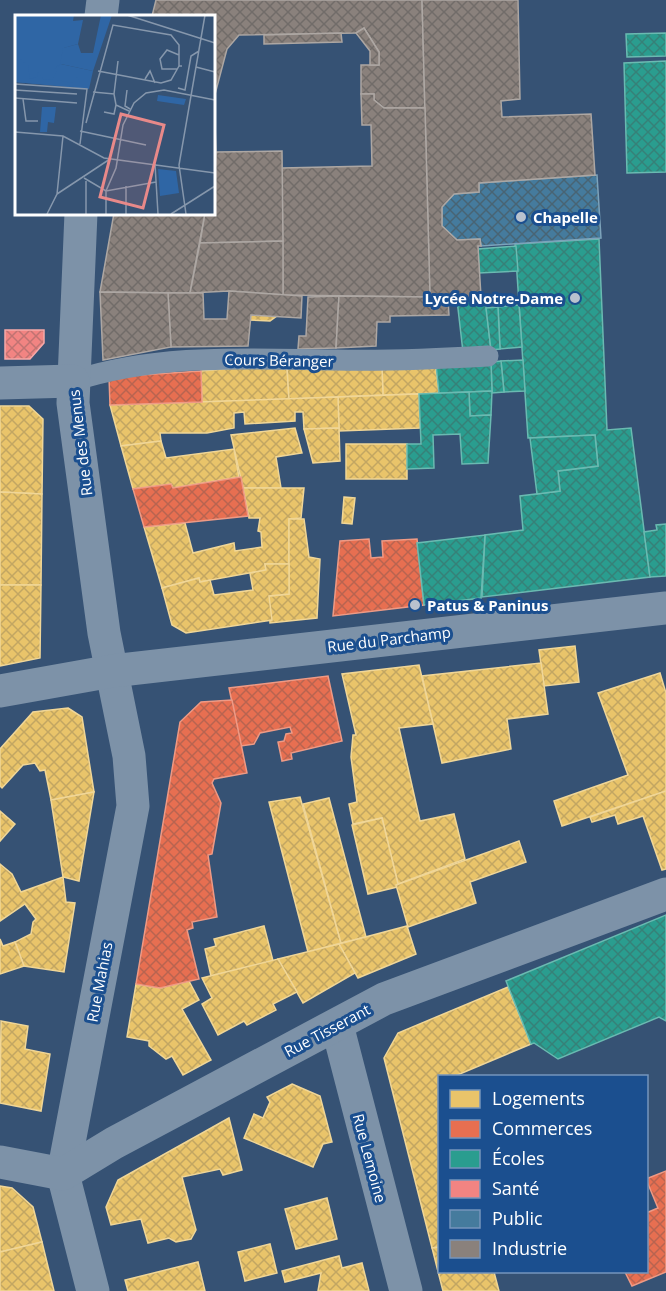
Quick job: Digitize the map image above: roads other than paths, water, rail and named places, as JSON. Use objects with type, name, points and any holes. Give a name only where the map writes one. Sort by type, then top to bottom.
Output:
[{"type":"street","points":[[101,15],[103,0]]},
{"type":"street","name":"Rue des Menus","points":[[81,214],[73,381],[75,415],[104,633],[112,671]]},
{"type":"street","points":[[0,383],[73,381]]},
{"type":"street","name":"Rue du Parchamp","points":[[2,693],[112,671],[666,608]]},
{"type":"street","name":"Rue Mahias","points":[[93,1291],[63,1174],[133,806],[129,756],[112,671]]},
{"type":"street","name":"Rue Tisserant","points":[[63,1174],[114,1143],[384,999],[666,894]]},
{"type":"street","name":"Rue Lemoine","points":[[337,1025],[406,1291]]},
{"type":"street","points":[[0,1162],[63,1174]]},
{"type":"lane","name":"Cours Béranger","points":[[73,381],[107,370],[188,358],[383,361],[488,356]]},
{"type":"place","name":"Chapelle","points":[[521,217]]},
{"type":"place","name":"Lycée Notre-Dame","points":[[575,298]]},
{"type":"place","name":"Patus & Paninus","points":[[415,605]]}]
